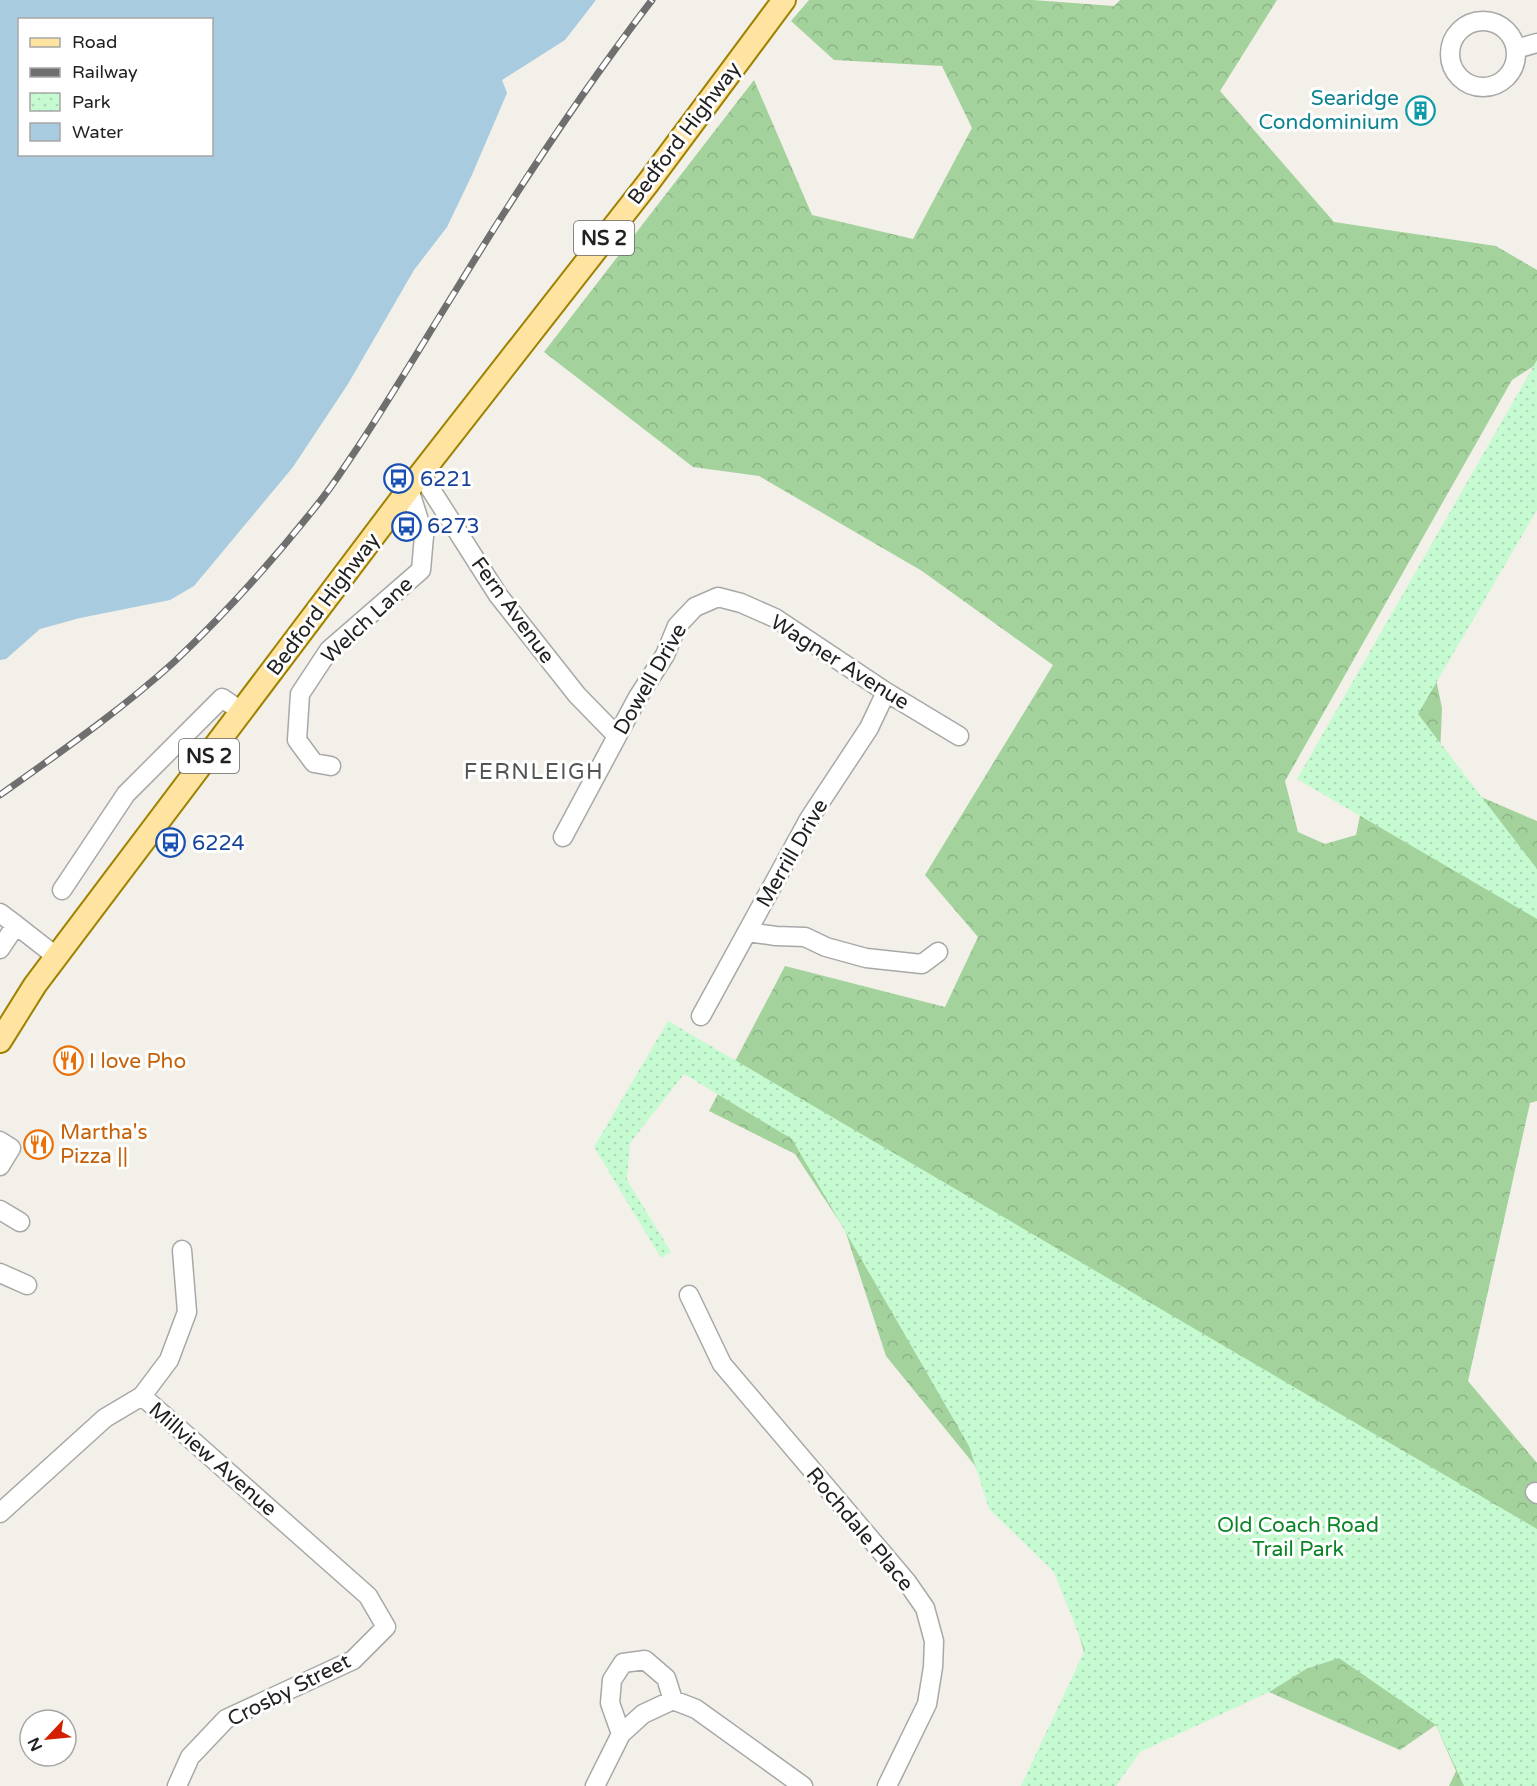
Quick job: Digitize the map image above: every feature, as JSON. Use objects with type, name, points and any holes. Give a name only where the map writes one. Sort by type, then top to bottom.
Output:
[{"type":"main road","name":"Bedford Highway","points":[[0,1041],[35,985],[415,481],[648,183],[784,0]]},
{"type":"street","points":[[1516,49],[1537,43]]},
{"type":"street","name":"Fern Avenue","points":[[415,481],[498,595],[577,695],[617,736]]},
{"type":"street","name":"Welch Lane","points":[[331,766],[314,763],[297,740],[300,694],[329,650],[421,570],[424,536],[415,481]]},
{"type":"street","name":"Dowell Drive","points":[[562,837],[638,697],[665,656],[677,626],[695,607],[718,597]]},
{"type":"street","name":"Wagner Avenue","points":[[718,597],[741,603],[775,618],[886,692],[959,736]]},
{"type":"street","name":"Merrill Drive","points":[[701,1016],[808,819],[869,728],[886,692]]},
{"type":"street","points":[[62,890],[126,794],[222,698],[242,711]]},
{"type":"street","points":[[0,913],[57,957]]},
{"type":"street","points":[[0,949],[16,925]]},
{"type":"street","points":[[748,932],[805,937],[826,947],[866,958],[922,964],[938,952]]},
{"type":"street","points":[[0,1142],[11,1148],[0,1166]]},
{"type":"street","points":[[0,1210],[20,1222]]},
{"type":"street","points":[[142,1396],[169,1360],[187,1312],[182,1250]]},
{"type":"street","points":[[0,1273],[27,1285]]},
{"type":"street","name":"Rochdale Place","points":[[689,1295],[722,1364],[907,1582],[925,1608],[934,1641],[933,1667],[927,1704],[886,1786]]},
{"type":"street","name":"Millview Avenue","points":[[0,1513],[105,1418],[142,1396],[368,1596],[386,1627]]},
{"type":"street","name":"Crosby Street","points":[[177,1786],[190,1757],[226,1719],[353,1660],[386,1627]]},
{"type":"street","points":[[621,1734],[610,1703],[612,1680],[623,1663],[645,1660],[666,1677],[673,1700]]},
{"type":"street","points":[[595,1786],[621,1734],[643,1714],[673,1700],[696,1709],[803,1786]]},
{"type":"green space","points":[[809,0],[1033,0],[1114,6],[1120,0],[1277,0],[1220,91],[1334,222],[1496,246],[1537,270],[1537,364],[1512,380],[1285,781],[1298,832],[1325,844],[1356,835],[1372,756],[1432,660],[1442,708],[1439,779],[1537,821],[1537,1101],[1530,1103],[1468,1381],[1537,1463],[1537,1786],[1449,1786],[1456,1771],[1436,1725],[1400,1750],[1269,1692],[1237,1656],[1090,1675],[1063,1574],[886,1356],[845,1230],[795,1154],[709,1111],[785,966],[945,1007],[978,937],[925,875],[1053,665],[922,571],[759,476],[693,467],[544,352],[754,80],[812,215],[913,239],[972,128],[942,66],[834,60],[791,21]]},
{"type":"green space","points":[[1537,360],[1537,510],[1418,714],[1537,869],[1537,919],[1297,779]]},
{"type":"green space","name":"Old Coach Road Trail Park","points":[[668,1021],[1537,1529],[1537,1786],[1464,1786],[1436,1725],[1339,1658],[1306,1669],[1269,1692],[1140,1752],[1116,1786],[1021,1786],[1085,1650],[1054,1572],[989,1509],[969,1446],[792,1139],[684,1074],[630,1143],[627,1180],[671,1252],[661,1258],[594,1147]]},
{"type":"water","points":[[0,0],[596,0],[565,40],[502,80],[507,93],[447,227],[414,270],[348,384],[293,467],[194,586],[170,600],[80,618],[40,629],[6,659],[0,660]]},
{"type":"railway","points":[[0,795],[111,715],[174,662],[232,604],[304,521],[360,444],[552,140],[652,0]]},
{"type":"place","name":"Searidge Condominium","points":[[1420,110]]},
{"type":"place","name":"6221","points":[[399,479]]},
{"type":"place","name":"6273","points":[[406,526]]},
{"type":"place","name":"6224","points":[[171,843]]},
{"type":"place","name":"I love Pho","points":[[68,1061]]},
{"type":"place","name":"Martha's Pizza ||","points":[[39,1144]]},
{"type":"district","name":"FERNLEIGH","points":[[534,771]]}]
